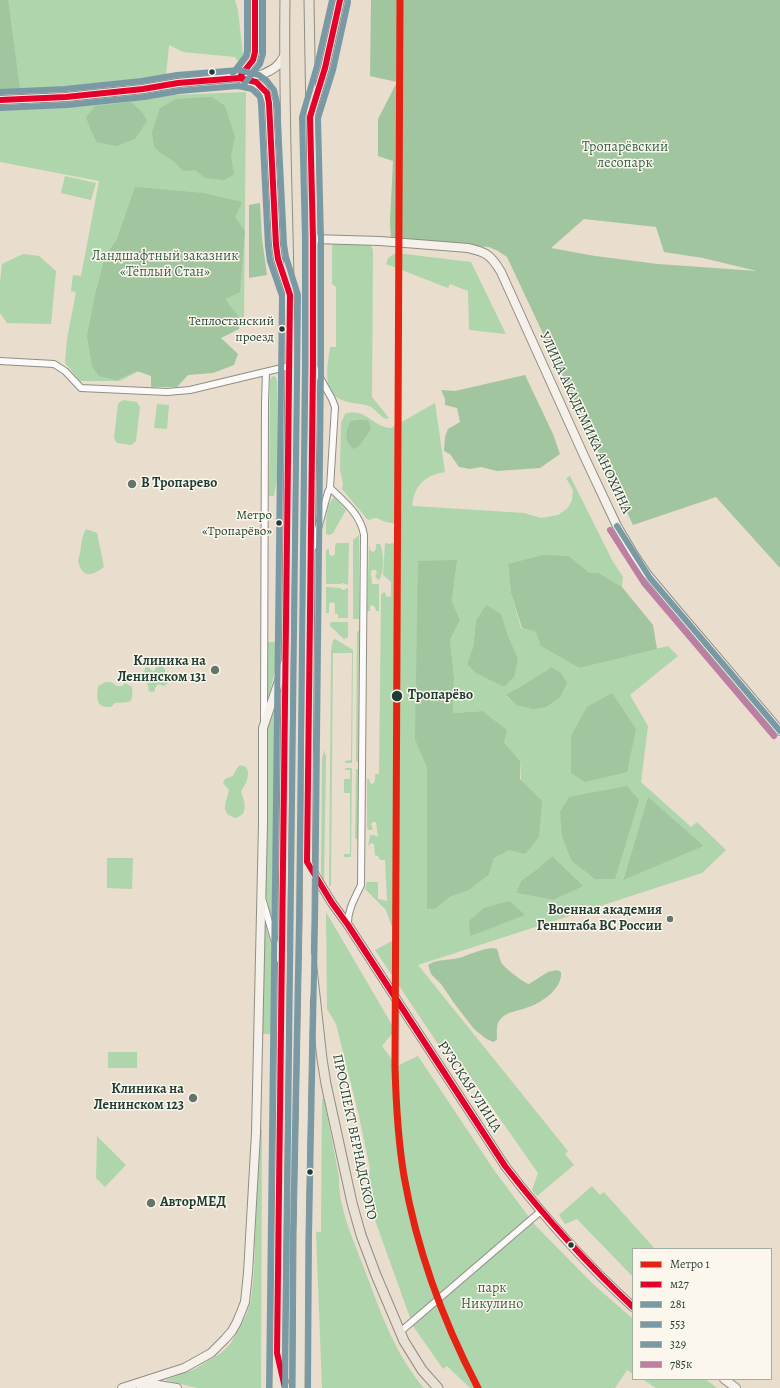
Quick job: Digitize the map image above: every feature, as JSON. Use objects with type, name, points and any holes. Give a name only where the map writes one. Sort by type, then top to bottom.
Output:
[{"type":"main road","points":[[276,1388],[290,366],[284,0]]},
{"type":"main road","points":[[300,1388],[301,1235],[308,862],[313,365],[310,3]]},
{"type":"main road","name":"ПРОСПЕКТ ВЕРНАДСКОГО","points":[[307,922],[322,1059],[348,1188],[364,1241],[404,1341],[422,1370],[438,1388]]},
{"type":"main road","points":[[277,1353],[285,1388]]},
{"type":"street","points":[[238,78],[253,60],[255,52],[255,0]]},
{"type":"street","points":[[310,117],[325,68],[340,0]]},
{"type":"street","points":[[0,100],[66,97],[143,89],[178,83],[238,78],[261,74],[273,70],[280,64],[284,56]]},
{"type":"street","points":[[238,78],[256,82],[267,93],[269,103],[276,245],[278,259],[290,295]]},
{"type":"street","name":"УЛИЦА АКАДЕМИКА АНОХИНА","points":[[313,239],[468,248],[488,254],[494,260],[501,272],[589,465],[627,544],[650,578],[780,731]]},
{"type":"street","points":[[0,362],[54,364],[65,371],[81,388],[167,392],[210,386],[290,366]]},
{"type":"street","points":[[310,558],[330,488],[335,407],[313,365]]},
{"type":"street","points":[[123,1388],[184,1368],[211,1353],[232,1331],[245,1302],[256,1132],[260,892],[263,824],[266,372]]},
{"type":"street","points":[[330,488],[351,509],[361,523],[364,535],[361,885],[350,908],[348,925]]},
{"type":"street","points":[[264,728],[286,657]]},
{"type":"street","name":"РУЗСКАЯ УЛИЦА","points":[[308,862],[332,903],[517,1182],[581,1256],[632,1306]]},
{"type":"street","points":[[260,892],[282,965]]},
{"type":"street","points":[[400,1332],[541,1211]]},
{"type":"street","points":[[725,1380],[736,1388]]},
{"type":"street","points":[[123,1388],[148,1385],[177,1388]]},
{"type":"green space","points":[[0,0],[235,0],[238,10],[244,64],[240,65],[235,57],[183,52],[169,45],[166,75],[146,82],[0,90]]},
{"type":"green space","points":[[0,0],[8,0],[20,89],[0,90]]},
{"type":"green space","name":"Тропарёвский лесопарк","points":[[371,0],[780,0],[780,568],[716,497],[633,525],[507,257],[489,247],[452,245],[391,238],[390,222],[393,161],[378,156],[378,119],[397,82],[370,76]],"holes":[[[584,219],[656,227],[664,252],[703,258],[757,271],[658,264],[595,256],[551,248]]]},
{"type":"green space","name":"Ландшафтный заказник «Тёплый Стан»","points":[[246,92],[244,325],[209,334],[120,381],[80,381],[65,363],[67,339],[76,292],[71,291],[73,275],[81,276],[99,181],[0,162],[0,109],[173,95]]},
{"type":"green space","points":[[212,97],[225,106],[235,137],[231,157],[234,174],[224,180],[205,178],[195,170],[183,171],[175,162],[154,147],[152,132],[160,108],[176,99]]},
{"type":"green space","points":[[131,102],[142,112],[147,121],[135,139],[116,146],[97,142],[86,117],[95,106]]},
{"type":"green space","points":[[65,176],[96,183],[91,200],[61,193]]},
{"type":"green space","points":[[135,187],[203,193],[242,202],[235,217],[245,231],[240,292],[225,299],[240,319],[239,329],[221,338],[238,354],[234,365],[213,373],[188,375],[177,387],[151,387],[151,376],[137,371],[116,380],[99,376],[92,366],[87,336],[95,295],[105,257],[117,239]]},
{"type":"green space","points":[[260,203],[262,239],[267,275],[249,278],[249,205]]},
{"type":"green space","points":[[335,243],[370,244],[373,250],[372,397],[389,418],[386,419],[369,406],[345,401],[335,396],[328,384],[327,369],[330,347],[336,347],[336,287],[332,284],[332,246]]},
{"type":"green space","points":[[396,253],[471,262],[506,334],[469,330],[468,291],[450,284],[448,288],[386,264],[388,258]]},
{"type":"green space","points":[[23,254],[39,256],[56,271],[51,324],[7,323],[0,313],[0,282],[2,264]]},
{"type":"green space","points":[[525,375],[553,434],[560,454],[540,468],[497,471],[481,467],[470,469],[459,467],[450,454],[444,451],[445,437],[448,429],[460,422],[457,408],[445,405],[445,399],[441,390],[455,391]]},
{"type":"green space","points":[[273,376],[276,377],[277,381],[277,479],[274,496],[269,496],[270,381]]},
{"type":"green space","points":[[123,400],[137,402],[140,407],[136,441],[131,445],[117,443],[114,438],[118,404]]},
{"type":"green space","points":[[435,403],[445,472],[438,473],[422,482],[413,498],[412,505],[414,506],[524,513],[541,518],[558,515],[568,508],[572,500],[573,490],[566,478],[570,476],[612,560],[623,577],[622,587],[599,573],[590,573],[569,556],[508,565],[511,593],[521,628],[536,632],[580,668],[668,646],[678,656],[630,695],[648,726],[641,782],[691,827],[697,822],[726,850],[702,873],[418,965],[568,1151],[565,1154],[574,1165],[537,1196],[532,1190],[538,1173],[447,1043],[440,1047],[375,950],[396,939],[386,910],[365,889],[367,882],[378,882],[378,899],[387,901],[385,860],[380,860],[378,856],[375,855],[374,844],[371,843],[368,846],[370,835],[378,837],[376,822],[371,824],[373,830],[369,830],[367,828],[367,779],[369,779],[370,783],[373,784],[375,781],[375,774],[379,774],[381,594],[385,592],[386,596],[391,596],[391,582],[383,575],[385,543],[390,544],[397,542],[400,534],[400,528],[395,524],[377,518],[367,519],[342,489],[343,483],[340,470],[341,423],[345,414],[358,413],[384,427],[391,428]],"holes":[[[457,561],[452,601],[460,620],[450,640],[454,677],[453,713],[482,711],[504,742],[520,761],[525,854],[509,849],[494,858],[489,875],[469,890],[450,897],[435,909],[428,909],[427,767]],[[476,621],[508,636],[518,658],[504,687],[492,681],[467,664],[473,647]],[[551,667],[516,705],[506,696],[518,687],[536,678]],[[648,798],[704,846],[623,879]],[[552,856],[553,900],[516,893],[521,881],[536,870]]]},
{"type":"green space","points":[[157,404],[169,405],[167,429],[154,428]]},
{"type":"green space","points":[[367,420],[371,429],[360,445],[354,449],[348,443],[346,436],[351,421]]},
{"type":"green space","points":[[334,497],[346,510],[333,533],[330,535],[326,534],[327,514],[329,505]]},
{"type":"green space","points":[[86,529],[97,533],[104,567],[91,574],[82,571],[78,561]]},
{"type":"green space","points":[[359,535],[359,619],[353,619],[353,540]]},
{"type":"green space","points":[[337,543],[349,543],[348,585],[343,583],[326,584],[326,550],[329,549],[329,554],[333,556],[335,554],[335,545]]},
{"type":"green space","points":[[376,544],[380,544],[383,557],[383,566],[380,579],[378,580],[375,576],[377,573],[376,570],[372,570],[371,573],[372,584],[379,584],[379,611],[376,611],[375,607],[372,605],[370,606],[370,611],[367,611],[369,545],[370,550],[373,552],[376,549]]},
{"type":"green space","points":[[543,555],[569,556],[590,573],[599,573],[622,587],[653,625],[657,649],[580,668],[541,646],[536,632],[522,628],[511,593],[508,564]]},
{"type":"green space","points":[[457,560],[452,601],[460,620],[450,640],[454,677],[453,713],[482,711],[507,730],[504,742],[520,761],[520,779],[542,801],[539,837],[525,854],[509,850],[494,858],[489,875],[469,890],[450,897],[435,909],[427,909],[427,767],[415,739],[418,561]]},
{"type":"green space","points":[[326,587],[340,588],[343,590],[348,588],[348,618],[338,618],[338,614],[335,614],[335,604],[333,602],[329,605],[329,613],[326,613]]},
{"type":"green space","points":[[486,605],[501,614],[508,636],[518,658],[514,677],[504,687],[476,673],[467,664],[473,647],[476,621]]},
{"type":"green space","points":[[348,622],[348,637],[344,639],[330,626],[330,623]]},
{"type":"green space","points":[[359,630],[358,762],[356,762],[357,632]]},
{"type":"green space","points":[[335,639],[353,650],[352,763],[345,763],[345,761],[351,760],[352,653],[333,653],[331,886],[329,886],[331,651],[333,640]]},
{"type":"green space","points":[[267,642],[276,642],[276,666],[269,696],[267,695]]},
{"type":"green space","points":[[159,663],[162,664],[165,670],[168,683],[164,686],[158,684],[155,691],[152,692],[149,691],[144,671],[145,668],[148,667],[154,671]]},
{"type":"green space","points":[[551,667],[561,673],[567,683],[560,697],[546,707],[533,709],[516,705],[506,695],[540,675]]},
{"type":"green space","points":[[106,682],[111,682],[117,686],[122,686],[125,683],[132,687],[131,700],[129,702],[115,703],[111,707],[102,706],[97,698],[98,686]]},
{"type":"green space","points":[[612,693],[636,729],[627,772],[585,782],[571,773],[571,736],[587,707]]},
{"type":"green space","points":[[274,703],[276,703],[275,926],[273,927],[266,895],[265,881],[266,733]]},
{"type":"green space","points":[[324,750],[326,756],[324,884],[321,873],[322,759]]},
{"type":"green space","points":[[240,765],[246,767],[248,776],[241,791],[245,808],[243,814],[236,818],[230,816],[225,810],[229,790],[223,783],[225,779],[233,776]]},
{"type":"green space","points":[[345,768],[352,768],[351,857],[344,857],[344,854],[350,854],[350,793],[344,793],[344,779],[350,779],[350,770],[345,770]]},
{"type":"green space","points":[[356,769],[358,769],[358,840],[355,838]]},
{"type":"green space","points":[[627,786],[639,800],[615,879],[595,879],[571,860],[562,836],[560,812],[569,797]]},
{"type":"green space","points":[[648,797],[704,846],[623,880]]},
{"type":"green space","points":[[552,856],[583,886],[553,900],[516,893],[521,881]]},
{"type":"green space","points":[[107,858],[133,858],[132,889],[107,888]]},
{"type":"green space","points":[[509,901],[525,915],[470,936],[469,921],[484,908]]},
{"type":"green space","points":[[263,912],[274,958],[272,1034],[261,1034]]},
{"type":"green space","name":"парк Никулино","points":[[326,912],[395,1030],[382,1046],[397,1066],[418,1056],[494,1170],[534,1224],[593,1284],[632,1318],[632,1373],[627,1370],[615,1388],[470,1388],[447,1366],[443,1369],[413,1326],[366,1195],[370,1169],[359,1116],[336,1024],[327,1009]]},
{"type":"green space","points":[[493,948],[497,949],[501,962],[518,978],[526,983],[529,984],[548,972],[557,970],[561,972],[561,978],[550,995],[538,1003],[505,1015],[497,1025],[497,1040],[493,1042],[485,1038],[474,1029],[441,984],[431,974],[428,965],[436,961],[458,958],[481,950]]},
{"type":"green space","points":[[108,1052],[137,1052],[137,1068],[108,1068]]},
{"type":"green space","points":[[322,1099],[324,1099],[339,1177],[339,1188],[343,1210],[350,1232],[374,1296],[395,1344],[413,1374],[424,1388],[322,1388],[316,1232],[321,1232]]},
{"type":"green space","points":[[259,1129],[262,1129],[261,1388],[197,1388],[165,1380],[195,1369],[221,1353],[231,1343],[246,1315],[251,1301],[254,1273]]},
{"type":"green space","points":[[97,1136],[126,1165],[105,1187],[96,1178]]},
{"type":"green space","points":[[592,1186],[600,1195],[604,1192],[654,1248],[632,1248],[632,1276],[577,1219],[565,1224],[559,1215]]},
{"type":"green space","points":[[644,1380],[706,1380],[717,1388],[656,1388]]},
{"type":"metro line","name":"1","points":[[400,0],[395,1067],[397,1108],[400,1149],[404,1176],[416,1231],[443,1311],[465,1363],[478,1388]]},
{"type":"transit line","name":"553","points":[[233,73],[246,56],[247,51],[247,0]]},
{"type":"transit line","name":"м27","points":[[239,78],[253,60],[255,52],[255,0]]},
{"type":"transit line","name":"281","points":[[245,83],[260,64],[263,54],[263,0]]},
{"type":"transit line","name":"553","points":[[292,1388],[305,365],[305,239],[302,117],[317,66],[332,0]]},
{"type":"transit line","name":"м27","points":[[340,0],[325,68],[310,117],[313,239],[313,365],[307,862],[332,903],[348,925],[505,1166],[566,1239],[632,1306]]},
{"type":"transit line","name":"281","points":[[308,1388],[321,365],[321,239],[318,118],[333,70],[348,2]]},
{"type":"transit line","name":"553","points":[[0,92],[65,89],[142,81],[177,75],[239,70],[259,75],[267,81],[274,90],[277,103],[284,244],[286,257],[298,295],[285,1388]]},
{"type":"transit line","name":"м27","points":[[0,100],[66,97],[143,89],[178,83],[239,78],[256,82],[267,93],[269,103],[276,245],[278,259],[290,295],[277,1353],[285,1388]]},
{"type":"transit line","name":"281","points":[[0,108],[67,105],[144,97],[179,91],[238,86],[252,89],[260,97],[268,246],[270,261],[282,296],[269,1388]]},
{"type":"transit line","name":"329","points":[[617,526],[650,578],[780,731]]},
{"type":"transit line","name":"785к","points":[[610,530],[644,583],[774,736]]},
{"type":"place","name":"Теплостанский проезд","points":[[282,329]]},
{"type":"place","name":"В Тропарево","points":[[132,484]]},
{"type":"place","name":"Метро «Тропарёво»","points":[[279,523]]},
{"type":"place","name":"Клиника на Ленинском 131","points":[[215,670]]},
{"type":"place","name":"Тропарёво","points":[[397,696]]},
{"type":"place","name":"Военная академия Генштаба ВС России","points":[[670,919]]},
{"type":"place","name":"Клиника на Ленинском 123","points":[[193,1098]]},
{"type":"place","name":"АвторМЕД","points":[[151,1203]]}]
